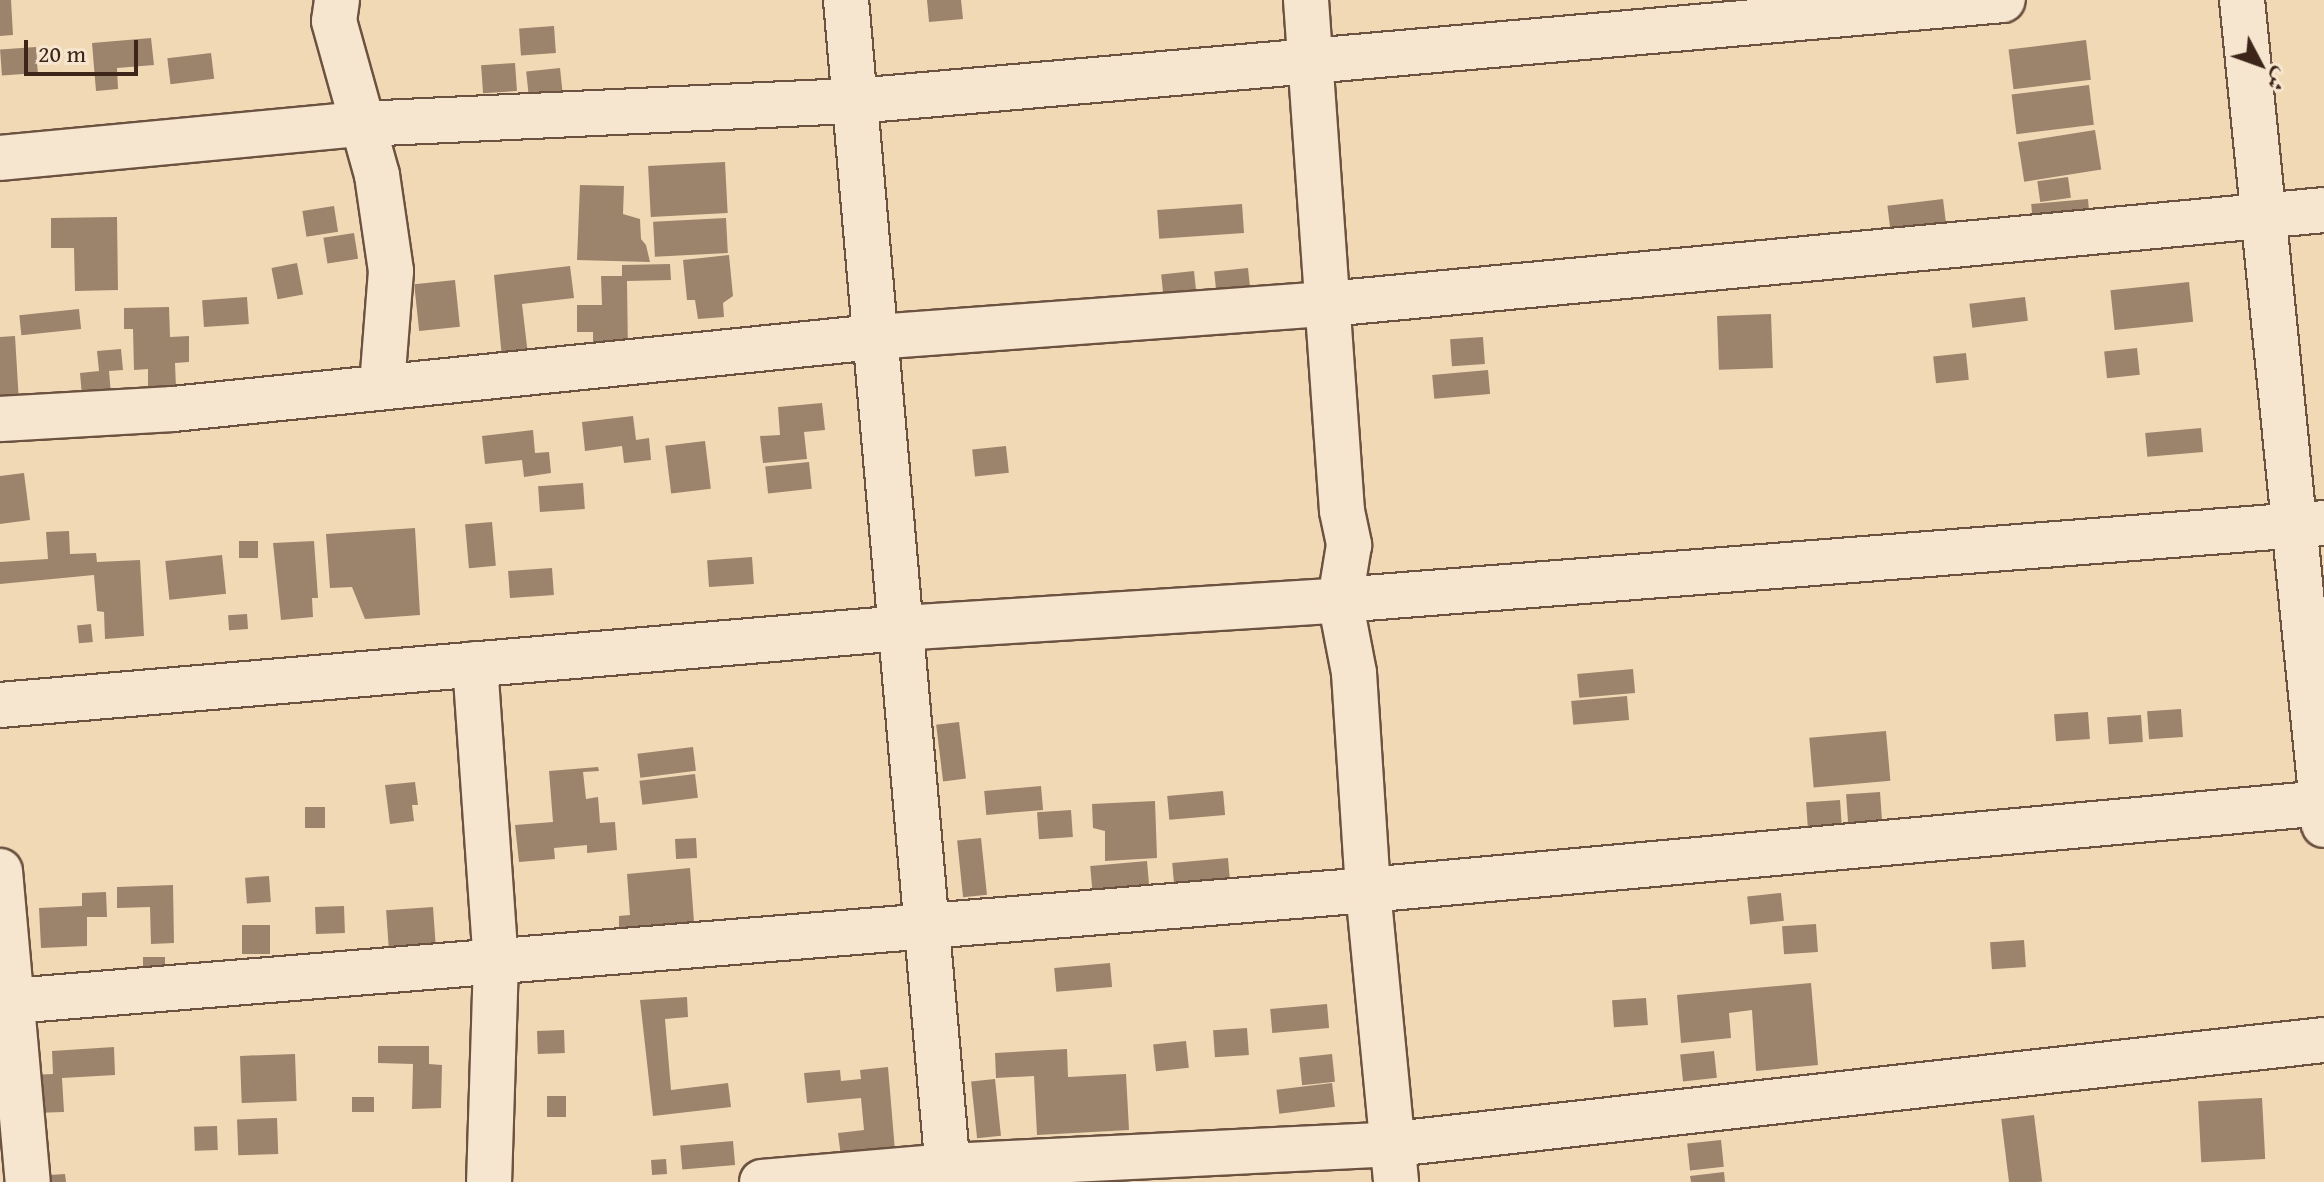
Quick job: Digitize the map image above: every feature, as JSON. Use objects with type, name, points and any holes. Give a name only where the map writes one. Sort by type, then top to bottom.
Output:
[{"type":"street","points":[[337,0],[334,21],[377,175],[391,271],[382,386]]},
{"type":"street","points":[[846,0],[949,1174]]},
{"type":"street","points":[[1306,0],[1342,511],[1349,545],[1340,600],[1354,673],[1384,1084],[1395,1163]]},
{"type":"street","points":[[0,158],[362,124],[856,101],[2003,0]]},
{"type":"street","points":[[6,1002],[2323,810],[2310,524],[2262,215],[2242,0]]},
{"type":"street","points":[[0,419],[173,409],[875,337],[1328,304],[2324,210]]},
{"type":"street","points":[[0,705],[901,628],[1340,600],[2310,524]]},
{"type":"street","points":[[475,664],[496,961],[489,1182]]},
{"type":"street","points":[[0,871],[6,1002],[28,1182]]},
{"type":"street","points":[[762,1182],[1395,1163],[2324,1040]]},
{"type":"building","points":[[0,0],[11,0],[13,35],[0,36]]},
{"type":"building","points":[[927,0],[961,0],[963,19],[929,22]]},
{"type":"building","points":[[554,26],[556,53],[521,55],[519,28]]},
{"type":"building","points":[[151,38],[154,65],[117,68],[118,89],[96,91],[92,43]]},
{"type":"building","points":[[2086,40],[2091,80],[2013,89],[2009,50]]},
{"type":"building","points":[[36,47],[38,73],[2,75],[0,50]]},
{"type":"building","points":[[211,53],[214,79],[170,84],[167,58]]},
{"type":"building","points":[[515,63],[517,91],[483,93],[481,65]]},
{"type":"building","points":[[560,68],[563,95],[529,98],[526,72]]},
{"type":"building","points":[[2089,85],[2094,125],[2016,134],[2012,95]]},
{"type":"building","points":[[2095,130],[2101,170],[2024,182],[2018,142]]},
{"type":"building","points":[[725,162],[728,213],[651,217],[648,166]]},
{"type":"building","points":[[2068,177],[2071,198],[2040,202],[2037,181]]},
{"type":"building","points":[[580,185],[624,186],[623,214],[640,219],[641,239],[646,245],[650,262],[577,260]]},
{"type":"building","points":[[1943,199],[1946,223],[1890,230],[1887,206]]},
{"type":"building","points":[[2088,199],[2090,223],[2033,228],[2031,204]]},
{"type":"building","points":[[1242,204],[1244,233],[1159,239],[1157,210]]},
{"type":"building","points":[[334,206],[338,232],[306,237],[302,211]]},
{"type":"building","points":[[117,217],[118,290],[75,291],[74,248],[51,248],[51,218]]},
{"type":"building","points":[[726,218],[728,253],[655,257],[653,222]]},
{"type":"building","points":[[354,233],[358,259],[327,264],[323,238]]},
{"type":"building","points":[[729,255],[733,296],[723,303],[724,317],[698,319],[695,300],[687,300],[683,260]]},
{"type":"building","points":[[297,263],[303,294],[278,299],[271,268]]},
{"type":"building","points":[[670,264],[671,280],[627,281],[628,354],[593,354],[593,332],[577,332],[577,305],[602,305],[601,276],[622,276],[622,265]]},
{"type":"building","points":[[570,266],[574,298],[522,304],[528,355],[502,358],[494,275]]},
{"type":"building","points":[[1248,268],[1251,296],[1217,299],[1214,272]]},
{"type":"building","points":[[1194,271],[1197,299],[1164,302],[1161,274]]},
{"type":"building","points":[[455,280],[460,327],[419,331],[414,284]]},
{"type":"building","points":[[2189,282],[2193,322],[2115,330],[2110,290]]},
{"type":"building","points":[[247,297],[249,324],[204,327],[202,300]]},
{"type":"building","points":[[2025,297],[2028,321],[1972,328],[1969,304]]},
{"type":"building","points":[[169,307],[170,337],[189,336],[189,362],[175,363],[176,388],[148,389],[148,369],[134,370],[133,329],[124,329],[124,308]]},
{"type":"building","points":[[79,309],[81,329],[21,335],[19,315]]},
{"type":"building","points":[[1771,314],[1773,368],[1719,370],[1717,316]]},
{"type":"building","points":[[15,336],[19,403],[0,404],[0,337]]},
{"type":"building","points":[[1483,337],[1485,364],[1452,366],[1450,339]]},
{"type":"building","points":[[2137,348],[2140,375],[2107,378],[2104,351]]},
{"type":"building","points":[[121,349],[123,370],[109,371],[111,394],[82,396],[80,373],[99,371],[97,351]]},
{"type":"building","points":[[1966,353],[1969,380],[1936,383],[1933,356]]},
{"type":"building","points":[[1488,370],[1490,394],[1434,399],[1432,375]]},
{"type":"building","points":[[822,403],[825,430],[804,432],[807,459],[763,463],[760,436],[780,435],[778,407]]},
{"type":"building","points":[[633,416],[636,440],[649,438],[651,460],[624,463],[622,446],[585,451],[582,422]]},
{"type":"building","points":[[2201,428],[2203,452],[2147,457],[2145,433]]},
{"type":"building","points":[[533,430],[535,453],[549,452],[551,473],[524,477],[522,460],[485,464],[482,436]]},
{"type":"building","points":[[705,441],[711,489],[671,494],[665,446]]},
{"type":"building","points":[[1006,446],[1009,473],[975,476],[972,450]]},
{"type":"building","points":[[809,462],[812,489],[768,493],[765,467]]},
{"type":"building","points":[[24,473],[30,520],[0,524],[0,476]]},
{"type":"building","points":[[583,483],[585,509],[540,512],[538,486]]},
{"type":"building","points":[[492,522],[496,566],[469,568],[465,524]]},
{"type":"building","points":[[415,528],[420,615],[365,619],[352,587],[330,588],[326,534]]},
{"type":"building","points":[[69,531],[70,554],[96,553],[97,562],[140,560],[144,636],[105,639],[104,612],[97,611],[94,575],[0,584],[0,562],[48,559],[46,532]]},
{"type":"building","points":[[239,541],[258,541],[258,558],[239,558]]},
{"type":"building","points":[[314,541],[318,598],[312,598],[313,617],[281,620],[273,543]]},
{"type":"building","points":[[222,555],[226,594],[169,600],[165,561]]},
{"type":"building","points":[[752,557],[754,584],[709,587],[707,560]]},
{"type":"building","points":[[552,568],[554,595],[510,598],[508,571]]},
{"type":"building","points":[[247,614],[248,629],[229,630],[228,615]]},
{"type":"building","points":[[91,624],[93,642],[79,643],[77,625]]},
{"type":"building","points":[[1633,669],[1635,693],[1579,698],[1577,674]]},
{"type":"building","points":[[1627,696],[1629,720],[1573,725],[1571,701]]},
{"type":"building","points":[[2181,709],[2183,737],[2149,739],[2147,711]]},
{"type":"building","points":[[2088,712],[2090,739],[2056,741],[2054,714]]},
{"type":"building","points":[[2141,715],[2143,742],[2109,744],[2107,717]]},
{"type":"building","points":[[959,722],[966,779],[943,781],[936,725]]},
{"type":"building","points":[[1886,731],[1890,781],[1814,788],[1809,738]]},
{"type":"building","points":[[693,747],[696,771],[640,778],[637,754]]},
{"type":"building","points":[[598,767],[599,771],[583,772],[586,799],[598,797],[600,823],[615,822],[617,850],[587,853],[587,845],[554,848],[555,859],[519,862],[515,825],[553,822],[549,771]]},
{"type":"building","points":[[695,774],[698,798],[642,805],[639,781]]},
{"type":"building","points":[[415,782],[418,805],[412,805],[414,821],[390,824],[385,785]]},
{"type":"building","points":[[1041,786],[1043,810],[986,815],[984,791]]},
{"type":"building","points":[[1223,791],[1225,815],[1169,820],[1167,796]]},
{"type":"building","points":[[1880,792],[1882,820],[1848,822],[1846,794]]},
{"type":"building","points":[[1840,800],[1842,827],[1808,829],[1806,802]]},
{"type":"building","points":[[1155,801],[1157,858],[1105,861],[1105,831],[1093,828],[1092,804]]},
{"type":"building","points":[[305,807],[325,807],[325,828],[305,828]]},
{"type":"building","points":[[1071,810],[1073,837],[1039,839],[1037,812]]},
{"type":"building","points":[[696,838],[697,858],[676,859],[675,839]]},
{"type":"building","points":[[981,838],[987,895],[963,897],[957,841]]},
{"type":"building","points":[[1228,858],[1230,882],[1174,887],[1172,863]]},
{"type":"building","points":[[1147,861],[1149,885],[1092,890],[1090,866]]},
{"type":"building","points":[[690,868],[694,922],[619,929],[619,916],[630,915],[627,874]]},
{"type":"building","points":[[269,876],[271,902],[247,904],[245,878]]},
{"type":"building","points":[[173,885],[174,943],[151,944],[150,907],[117,908],[117,887]]},
{"type":"building","points":[[106,892],[107,917],[87,917],[87,946],[41,948],[39,908],[82,906],[82,893]]},
{"type":"building","points":[[1781,893],[1784,921],[1750,924],[1747,897]]},
{"type":"building","points":[[344,906],[345,933],[316,934],[315,907]]},
{"type":"building","points":[[433,907],[436,951],[389,954],[386,910]]},
{"type":"building","points":[[1816,924],[1818,952],[1784,954],[1782,926]]},
{"type":"building","points":[[242,925],[270,925],[270,954],[242,954]]},
{"type":"building","points":[[2024,940],[2026,967],[1992,969],[1990,942]]},
{"type":"building","points":[[143,957],[165,957],[165,975],[143,975]]},
{"type":"building","points":[[1110,963],[1112,987],[1056,992],[1054,968]]},
{"type":"building","points":[[1811,983],[1818,1065],[1756,1071],[1752,1010],[1729,1013],[1731,1038],[1681,1043],[1677,995]]},
{"type":"building","points":[[687,997],[688,1017],[665,1019],[671,1090],[728,1083],[731,1107],[653,1116],[640,1000]]},
{"type":"building","points":[[1646,998],[1648,1025],[1614,1027],[1612,1000]]},
{"type":"building","points":[[1327,1004],[1329,1028],[1272,1033],[1270,1009]]},
{"type":"building","points":[[1247,1028],[1249,1055],[1215,1057],[1213,1030]]},
{"type":"building","points":[[564,1030],[565,1053],[538,1054],[537,1031]]},
{"type":"building","points":[[1186,1041],[1189,1068],[1156,1071],[1153,1044]]},
{"type":"building","points":[[378,1046],[429,1046],[429,1064],[442,1065],[441,1108],[412,1109],[413,1064],[378,1063]]},
{"type":"building","points":[[114,1047],[115,1075],[62,1078],[64,1112],[33,1113],[31,1075],[53,1074],[52,1051]]},
{"type":"building","points":[[1067,1049],[1068,1077],[1126,1074],[1129,1130],[1037,1135],[1034,1076],[996,1078],[995,1053]]},
{"type":"building","points":[[1714,1051],[1717,1078],[1683,1081],[1680,1055]]},
{"type":"building","points":[[295,1054],[297,1101],[242,1103],[240,1056]]},
{"type":"building","points":[[1332,1054],[1335,1082],[1302,1085],[1299,1057]]},
{"type":"building","points":[[888,1067],[895,1151],[841,1157],[838,1133],[864,1130],[861,1098],[807,1103],[804,1073],[840,1070],[841,1081],[861,1079],[860,1070]]},
{"type":"building","points":[[995,1079],[1001,1136],[977,1138],[971,1082]]},
{"type":"building","points":[[1332,1083],[1335,1107],[1279,1114],[1276,1090]]},
{"type":"building","points":[[547,1096],[566,1096],[566,1117],[547,1117]]},
{"type":"building","points":[[352,1097],[374,1097],[374,1112],[352,1112]]},
{"type":"building","points":[[2262,1098],[2265,1159],[2201,1162],[2198,1101]]},
{"type":"building","points":[[2034,1115],[2042,1182],[2009,1182],[2001,1119]]},
{"type":"building","points":[[277,1118],[278,1154],[238,1155],[237,1119]]},
{"type":"building","points":[[217,1126],[218,1150],[195,1151],[194,1127]]},
{"type":"building","points":[[1721,1140],[1724,1167],[1690,1170],[1687,1144]]},
{"type":"building","points":[[733,1141],[735,1165],[682,1170],[680,1146]]},
{"type":"building","points":[[666,1159],[667,1174],[652,1175],[651,1160]]},
{"type":"building","points":[[1724,1172],[1725,1182],[1691,1182],[1690,1176]]},
{"type":"building","points":[[65,1174],[66,1182],[36,1182],[35,1176]]}]
